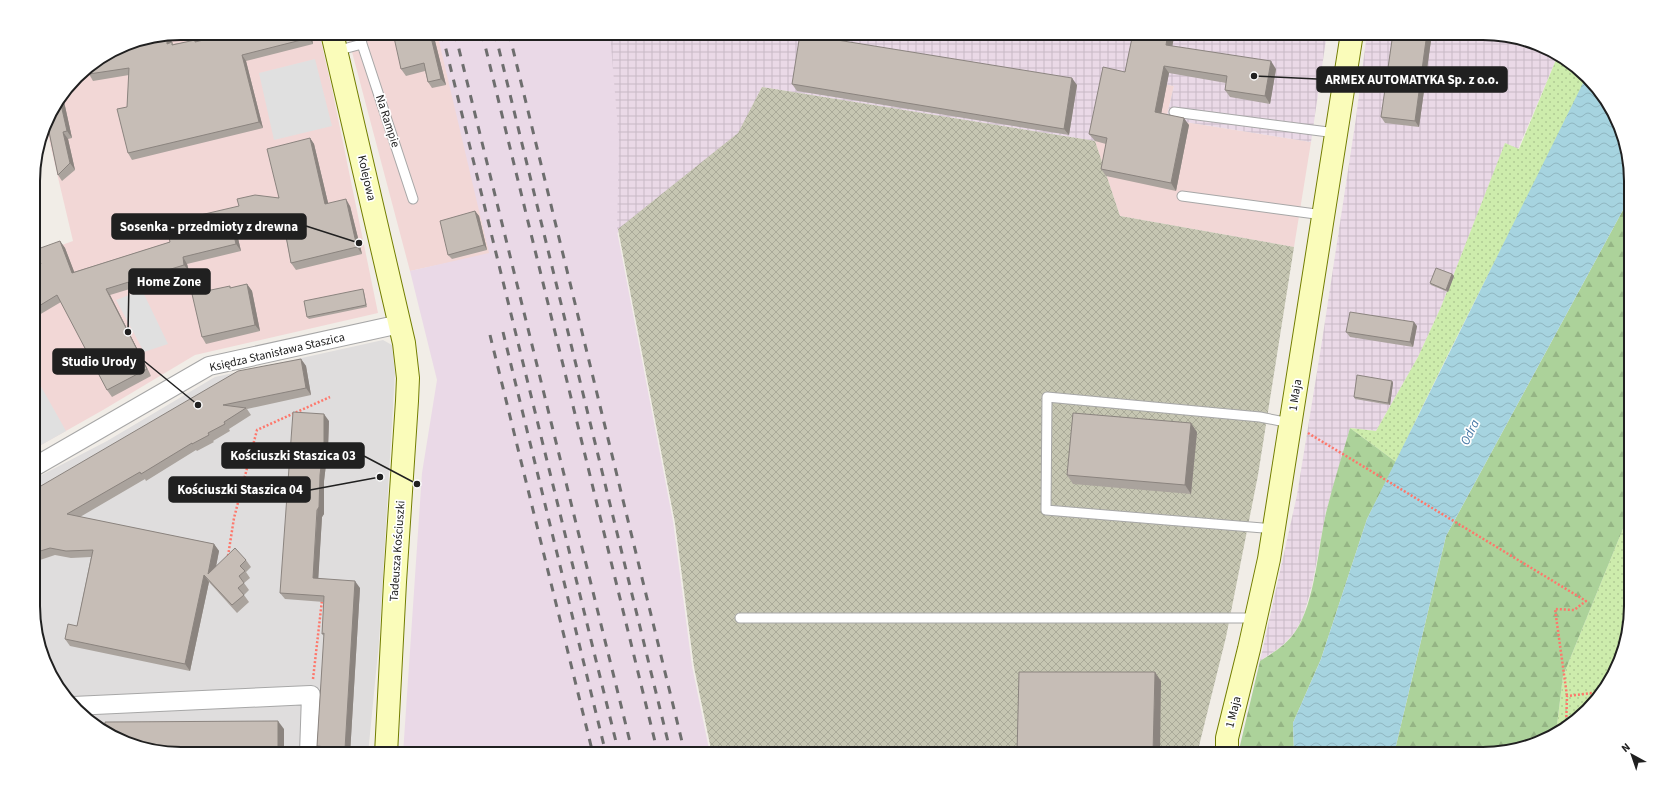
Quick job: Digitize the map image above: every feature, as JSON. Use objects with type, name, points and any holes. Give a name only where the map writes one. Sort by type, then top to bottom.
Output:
[{"type":"street","name":"1 Maja","points":[[1227,747],[1227,738],[1256,618],[1274,529],[1351,40]]},
{"type":"street","name":"Kolejowa","points":[[334,42],[400,324]]},
{"type":"street","name":"Księdza Stanisława Staszica","points":[[40,463],[209,366],[400,324]]},
{"type":"street","name":"Tadeusza Kościuszki","points":[[386,747],[394,590],[408,378],[400,324]]},
{"type":"street","points":[[81,706],[311,695],[309,747]]},
{"type":"lane","name":"Na Rampie","points":[[361,40],[413,199]]},
{"type":"lane","points":[[334,42],[362,44]]},
{"type":"lane","points":[[1174,112],[1336,133]]},
{"type":"lane","points":[[1182,196],[1323,215]]},
{"type":"lane","points":[[1274,529],[1046,510],[1047,397],[1260,417],[1290,422]]},
{"type":"lane","points":[[740,618],[1256,618]]},
{"type":"path","points":[[227,563],[234,518],[257,430],[330,397]]},
{"type":"path","points":[[1290,422],[1586,602],[1574,610],[1555,609],[1567,696],[1566,720]]},
{"type":"path","points":[[311,695],[323,593]]},
{"type":"path","points":[[1567,696],[1594,693]]},
{"type":"shaded area","points":[[321,40],[378,313],[195,355],[40,446],[40,253],[73,241],[48,136],[59,111],[69,95],[81,81],[95,69],[127,51],[163,41]]},
{"type":"shaded area","points":[[349,40],[443,40],[490,254],[410,271]]},
{"type":"shaded area","points":[[439,40],[611,40],[619,141],[617,231],[673,521],[692,666],[709,747],[403,747],[422,473],[437,380],[410,271],[489,253]]},
{"type":"shaded area","points":[[606,40],[1326,40],[1311,142],[1166,119],[1174,86],[1107,73],[1095,141],[762,87],[739,133],[615,235]]},
{"type":"shaded area","points":[[1366,40],[1492,40],[1519,45],[1537,51],[1556,61],[1518,149],[1505,144],[1441,307],[1418,357],[1376,431],[1350,428],[1326,512],[1312,586],[1303,617],[1295,632],[1282,646],[1260,661],[1297,495],[1356,118]]},
{"type":"shaded area","points":[[315,59],[332,126],[274,140],[259,73]]},
{"type":"shaded area","points":[[1107,73],[1174,86],[1166,119],[1311,142],[1294,247],[1120,216],[1095,141]]},
{"type":"shaded area","points":[[762,87],[1095,141],[1120,216],[1294,247],[1258,475],[1226,637],[1199,747],[711,747],[694,667],[675,523],[618,229],[738,133]]},
{"type":"shaded area","points":[[142,290],[168,344],[144,352],[116,300]]},
{"type":"shaded area","points":[[383,340],[392,345],[395,373],[379,642],[369,747],[172,747],[145,742],[127,736],[111,728],[95,718],[81,706],[69,692],[51,660],[45,642],[40,615],[40,476],[107,441],[215,377]]},
{"type":"shaded area","points":[[40,385],[66,431],[40,446]]},
{"type":"green space","points":[[1556,61],[1569,69],[1585,84],[1419,413],[1396,462],[1350,428],[1376,431],[1418,357],[1441,307],[1505,143],[1519,149]]},
{"type":"green space","points":[[1624,208],[1624,526],[1563,676],[1557,726],[1553,728],[1537,736],[1501,746],[1396,747],[1446,536]]},
{"type":"green space","points":[[1350,428],[1396,462],[1367,519],[1321,659],[1293,723],[1294,747],[1240,747],[1260,661],[1288,641],[1302,620],[1315,575],[1323,527]]},
{"type":"green space","points":[[1624,526],[1624,615],[1619,642],[1613,660],[1595,692],[1583,706],[1569,718],[1557,726],[1563,676]]},
{"type":"water","name":"Odra","points":[[1584,82],[1595,95],[1605,111],[1613,127],[1619,145],[1624,172],[1624,208],[1446,536],[1396,747],[1294,747],[1293,723],[1321,659],[1367,519]]},
{"type":"building","points":[[195,40],[195,42],[203,40],[301,40],[242,55],[259,122],[128,153],[117,109],[127,107],[129,68],[89,74],[111,59],[127,51],[145,45],[167,41],[167,44],[172,42],[172,45]]},
{"type":"building","points":[[395,40],[432,40],[441,79],[428,82],[424,63],[401,69]]},
{"type":"building","points":[[799,40],[837,40],[1072,78],[1064,129],[792,84]]},
{"type":"building","points":[[1132,40],[1167,40],[1166,45],[1271,61],[1265,96],[1225,90],[1227,76],[1164,66],[1155,112],[1184,118],[1171,183],[1101,169],[1107,138],[1089,134],[1103,67],[1125,72]]},
{"type":"building","points":[[1392,40],[1426,40],[1415,121],[1381,117]]},
{"type":"building","points":[[62,107],[67,131],[63,132],[70,163],[58,175],[49,132]]},
{"type":"building","points":[[310,138],[325,204],[346,199],[357,247],[291,263],[282,215],[232,227],[236,244],[183,257],[184,265],[106,289],[147,369],[107,390],[57,295],[40,305],[40,248],[60,241],[72,273],[170,242],[166,223],[239,206],[237,199],[255,195],[279,198],[267,149]]},
{"type":"building","points":[[475,211],[484,245],[448,255],[440,221]]},
{"type":"building","points":[[1436,268],[1452,274],[1446,290],[1430,283]]},
{"type":"building","points":[[247,284],[255,325],[202,337],[192,294]]},
{"type":"building","points":[[363,289],[366,305],[307,317],[304,301]]},
{"type":"building","points":[[1350,312],[1414,322],[1410,342],[1346,332]]},
{"type":"building","points":[[301,359],[306,388],[223,405],[246,408],[224,422],[225,424],[208,433],[209,435],[192,443],[141,474],[140,472],[67,514],[214,544],[208,574],[235,548],[246,560],[240,566],[245,571],[239,576],[244,583],[238,588],[244,595],[232,605],[204,575],[185,664],[65,639],[68,624],[77,626],[93,550],[66,551],[50,548],[40,551],[40,486],[238,371]]},
{"type":"building","points":[[1357,375],[1392,381],[1388,403],[1354,397]]},
{"type":"building","points":[[293,412],[324,414],[324,442],[320,475],[319,507],[317,510],[313,578],[355,581],[345,747],[317,746],[324,633],[322,634],[324,596],[280,593]]},
{"type":"building","points":[[1073,413],[1191,423],[1185,485],[1067,475]]},
{"type":"building","points":[[1019,672],[1155,672],[1153,747],[1017,747]]},
{"type":"building","points":[[278,721],[278,747],[163,746],[127,736],[105,724],[105,722]]},
{"type":"railway","points":[[444,40],[617,747]]},
{"type":"railway","points":[[457,40],[631,747]]},
{"type":"railway","points":[[484,40],[656,747]]},
{"type":"railway","points":[[497,40],[669,747]]},
{"type":"railway","points":[[511,40],[683,747]]},
{"type":"railway","points":[[503,332],[604,747]]},
{"type":"railway","points":[[490,335],[591,747]]},
{"type":"place","name":"ARMEX AUTOMATYKA Sp. z o.o.","points":[[1254,76]]},
{"type":"place","name":"Sosenka - przedmioty z drewna","points":[[359,243]]},
{"type":"place","name":"Home Zone","points":[[128,332]]},
{"type":"place","name":"Studio Urody","points":[[198,405]]},
{"type":"place","name":"Kościuszki Staszica 04","points":[[380,477]]},
{"type":"place","name":"Kościuszki Staszica 03","points":[[417,484]]}]
